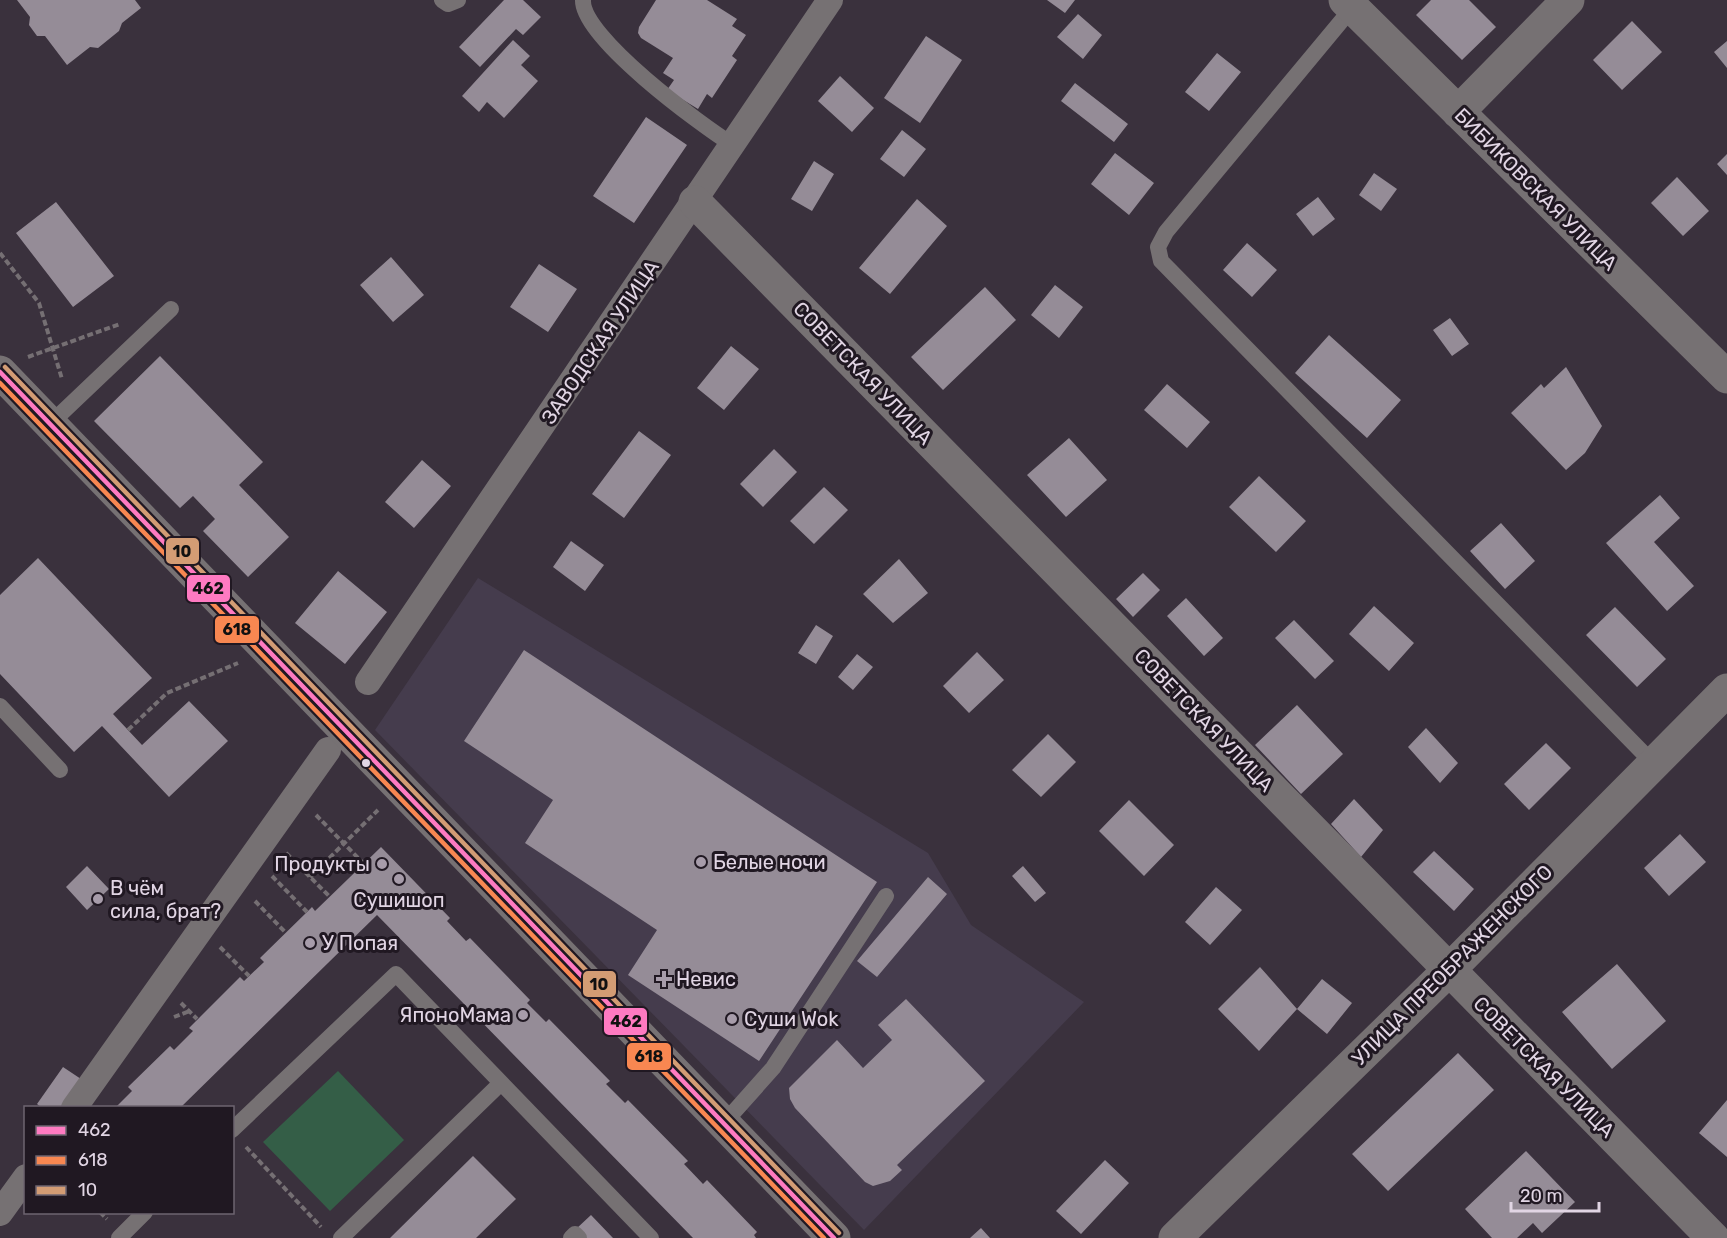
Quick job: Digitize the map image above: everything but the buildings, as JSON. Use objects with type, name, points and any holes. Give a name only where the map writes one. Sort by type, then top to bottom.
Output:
[{"type":"street","name":"ЗАВОДСКАЯ УЛИЦА","points":[[368,682],[830,0]]},
{"type":"street","points":[[1458,112],[1568,0]]},
{"type":"street","name":"БИБИКОВСКАЯ УЛИЦА","points":[[1349,4],[1727,377]]},
{"type":"street","name":"СОВЕТСКАЯ УЛИЦА","points":[[695,202],[1713,1238]]},
{"type":"street","points":[[13,365],[834,1238]]},
{"type":"street","name":"УЛИЦА ПРЕОБРАЖЕНСКОГО","points":[[1175,1238],[1449,970],[1727,690]]},
{"type":"street","points":[[75,1106],[328,750]]},
{"type":"street","points":[[0,1214],[24,1180]]},
{"type":"lane","points":[[442,0],[448,4],[458,0]]},
{"type":"lane","points":[[583,0],[582,7],[595,32],[692,118],[733,145]]},
{"type":"lane","points":[[1349,4],[1166,232],[1158,247],[1161,261],[1653,763]]},
{"type":"lane","points":[[60,415],[171,309]]},
{"type":"lane","points":[[0,706],[60,770]]},
{"type":"lane","points":[[724,1123],[773,1068],[886,896]]},
{"type":"lane","points":[[236,1135],[396,974],[651,1238]]},
{"type":"lane","points":[[341,1238],[501,1083]]},
{"type":"lane","points":[[119,1238],[143,1214]]},
{"type":"lane","points":[[571,1238],[575,1234],[579,1238]]},
{"type":"path","points":[[0,253],[39,303],[53,348],[60,415]]},
{"type":"path","points":[[13,365],[120,324],[137,341]]},
{"type":"path","points":[[128,730],[167,693],[239,663]]},
{"type":"path","points":[[296,794],[364,864]]},
{"type":"path","points":[[310,877],[382,807]]},
{"type":"path","points":[[268,834],[330,897]]},
{"type":"path","points":[[253,856],[307,912]]},
{"type":"path","points":[[235,880],[286,933]]},
{"type":"path","points":[[201,928],[249,976]]},
{"type":"path","points":[[236,1135],[325,1230]]},
{"type":"shaded area","points":[[478,578],[928,853],[971,925],[1084,1002],[864,1230],[375,730]]},
{"type":"green space","points":[[338,1071],[404,1140],[330,1211],[263,1142]]},
{"type":"transit line","name":"10","points":[[5,367],[839,1233]]},
{"type":"transit line","name":"462","points":[[0,372],[834,1238]]},
{"type":"transit line","name":"618","points":[[0,383],[824,1238]]},
{"type":"place","name":"Белые ночи","points":[[701,862]]},
{"type":"place","name":"Продукты","points":[[382,864]]},
{"type":"place","name":"Сушишоп","points":[[399,879]]},
{"type":"place","name":"В чём сила, брат?","points":[[98,899]]},
{"type":"place","name":"У Попая","points":[[310,943]]},
{"type":"place","name":"Невис","points":[[664,979]]},
{"type":"place","name":"ЯпоноМама","points":[[523,1015]]},
{"type":"place","name":"Суши Wok","points":[[732,1019]]}]
